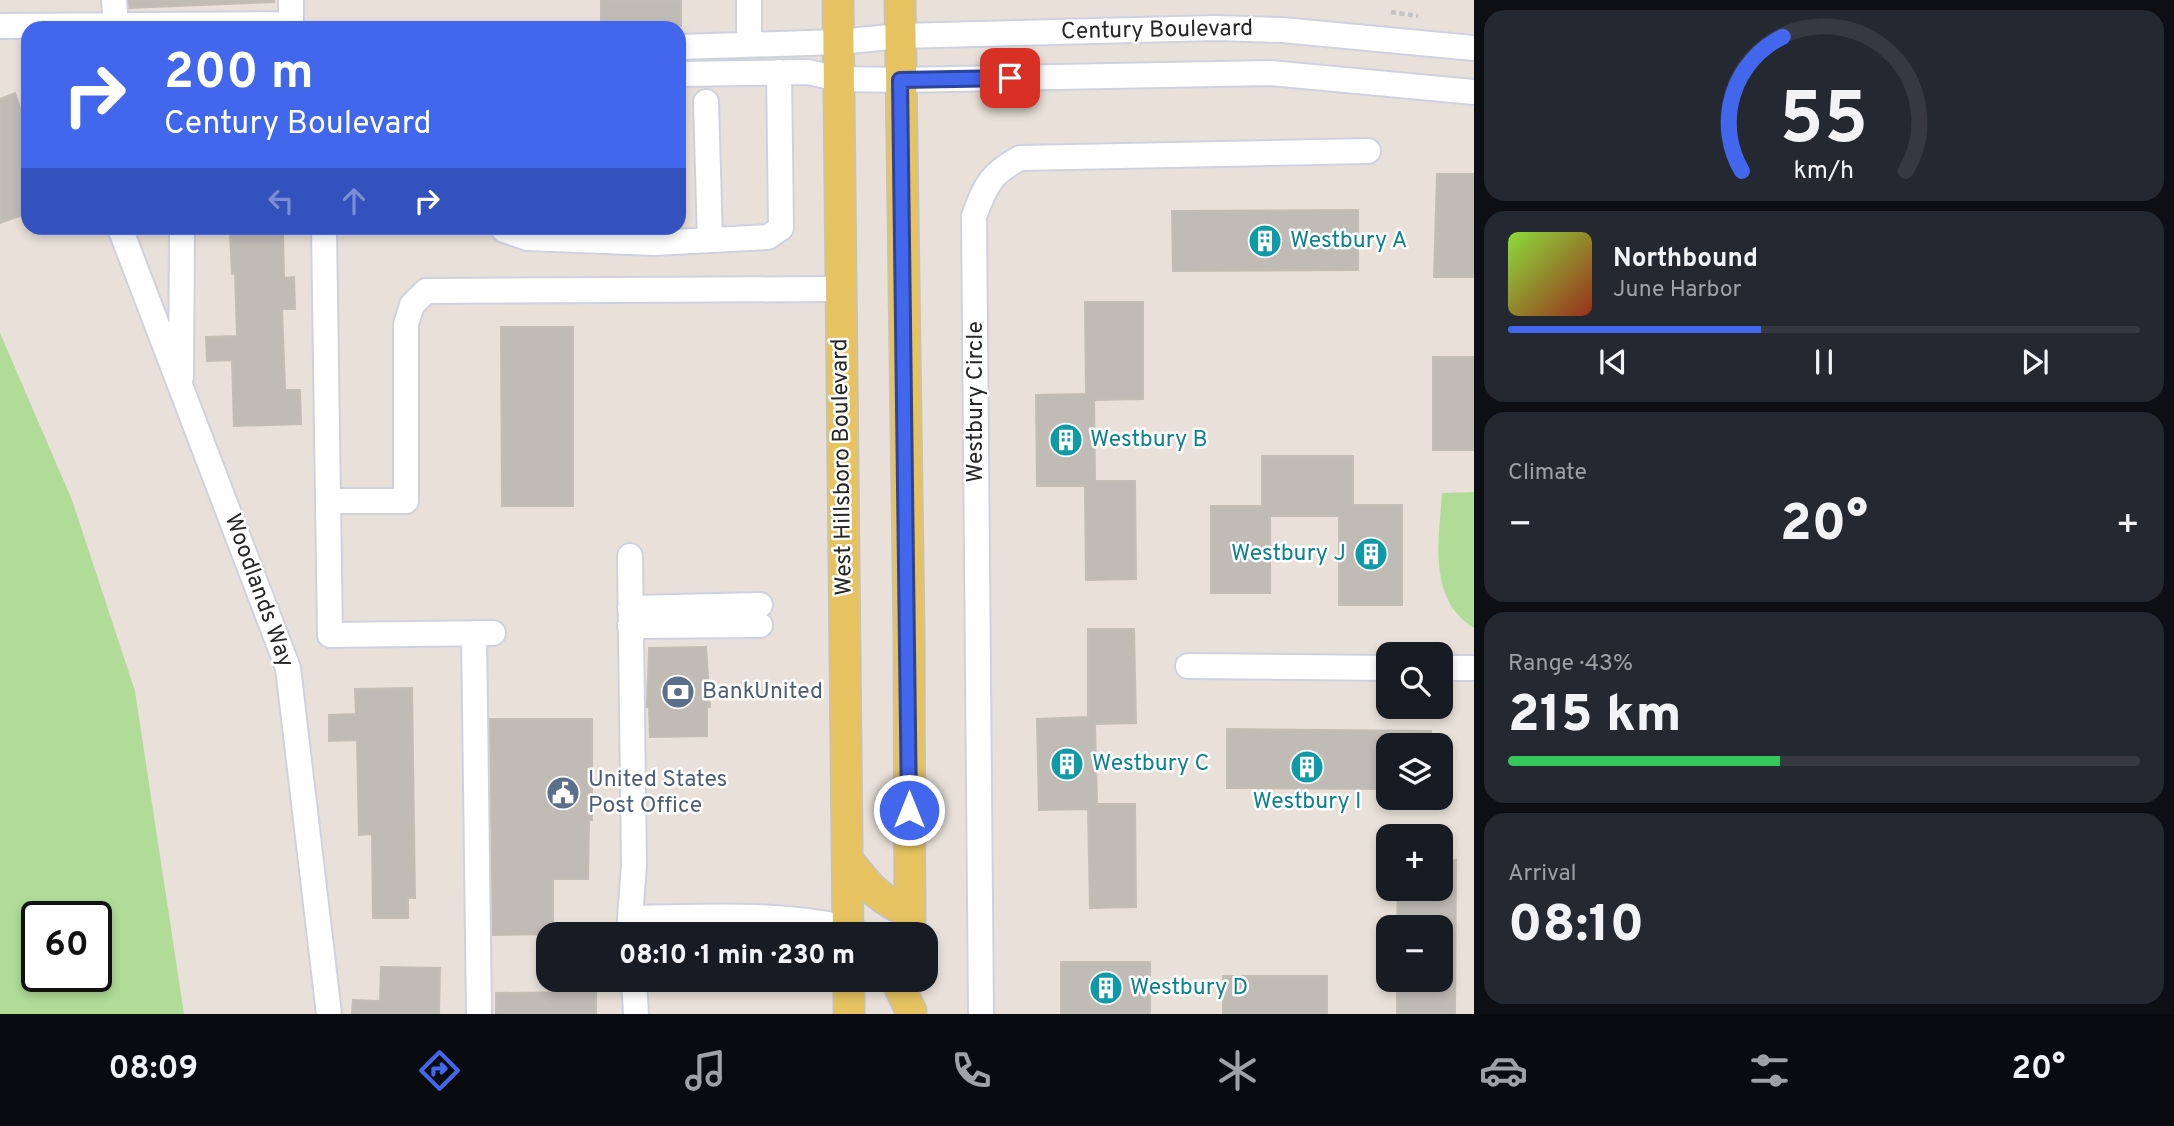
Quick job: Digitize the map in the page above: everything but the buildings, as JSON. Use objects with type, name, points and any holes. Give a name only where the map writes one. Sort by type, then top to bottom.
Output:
[{"type":"main road","name":"West Hillsboro Boulevard","points":[[838,0],[847,859],[852,922]]},
{"type":"main road","points":[[900,0],[909,631],[910,922]]},
{"type":"main road","points":[[847,859],[876,894],[909,922]]},
{"type":"main road","points":[[849,992],[849,1014]]},
{"type":"main road","points":[[901,992],[911,1013]]},
{"type":"main road","points":[[911,992],[911,1013]]},
{"type":"street","points":[[114,0],[116,21]]},
{"type":"street","points":[[291,0],[292,21]]},
{"type":"street","points":[[749,0],[749,44]]},
{"type":"street","points":[[0,26],[21,26]]},
{"type":"street","name":"Century Boulevard","points":[[686,47],[839,42],[900,36],[1203,29],[1282,30],[1474,48]]},
{"type":"street","points":[[518,235],[527,238],[655,243],[768,237],[780,228],[779,72]]},
{"type":"street","name":"Century Boulevard","points":[[686,74],[808,72],[840,79],[900,80],[1270,73],[1474,92]]},
{"type":"street","points":[[706,102],[710,240]]},
{"type":"street","name":"Westbury Circle","points":[[981,1014],[974,216],[984,189],[1000,169],[1020,158],[1368,151]]},
{"type":"street","name":"Woodlands Way","points":[[123,235],[288,668],[329,1014]]},
{"type":"street","points":[[181,390],[182,235]]},
{"type":"street","points":[[324,235],[330,635],[483,632],[479,1014]]},
{"type":"street","points":[[328,501],[406,501],[406,324],[412,305],[426,291],[840,289]]},
{"type":"street","points":[[630,556],[634,865],[631,922]]},
{"type":"street","points":[[631,617],[760,615]]},
{"type":"street","points":[[1188,666],[1376,668]]},
{"type":"street","points":[[1453,668],[1474,668]]},
{"type":"street","points":[[684,922],[764,916],[817,922]]},
{"type":"street","points":[[635,992],[636,1014]]},
{"type":"green space","points":[[0,333],[72,500],[135,691],[184,1014],[0,1014]]},
{"type":"green space","points":[[1474,492],[1474,628],[1459,616],[1449,601],[1442,585],[1438,548],[1442,493]]},
{"type":"place","name":"Westbury A","points":[[1265,241]]},
{"type":"place","name":"Westbury B","points":[[1066,440]]},
{"type":"place","name":"Westbury J","points":[[1371,554]]},
{"type":"place","name":"BankUnited","points":[[678,692]]},
{"type":"place","name":"Westbury C","points":[[1067,764]]},
{"type":"place","name":"Westbury I","points":[[1307,767]]},
{"type":"place","name":"United States Post Office","points":[[563,793]]},
{"type":"place","name":"Westbury D","points":[[1106,988]]},
{"type":"route","points":[[909,810],[909,631],[900,80],[1010,78]]}]
